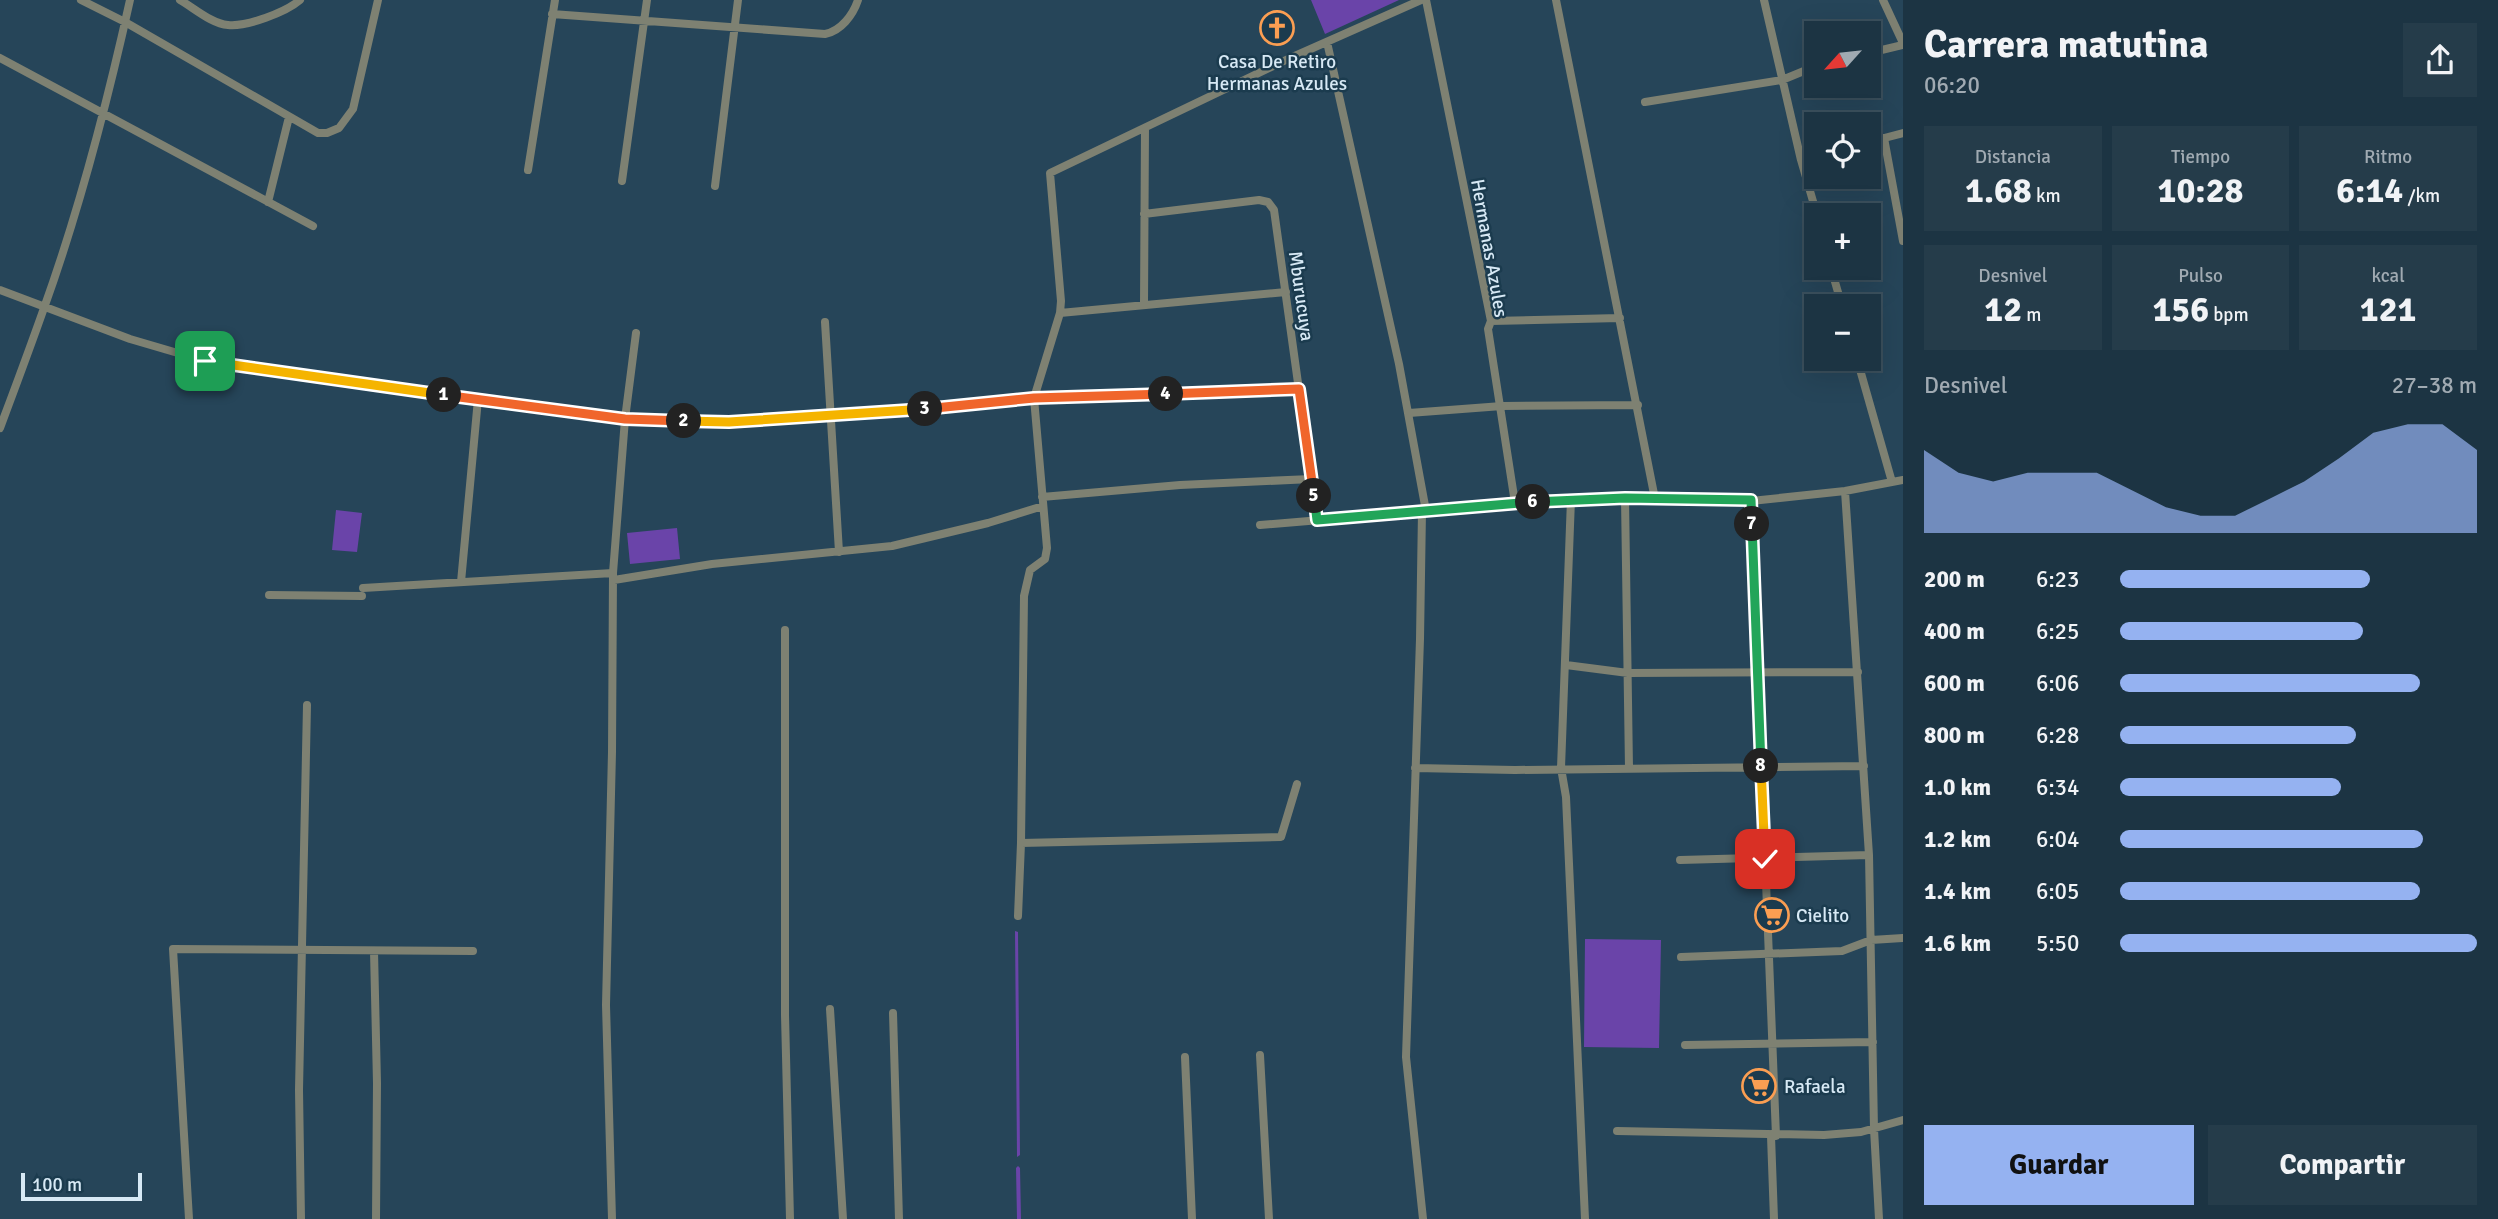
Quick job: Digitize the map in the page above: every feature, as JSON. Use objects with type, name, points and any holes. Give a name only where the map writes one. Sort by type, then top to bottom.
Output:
[{"type":"street","points":[[81,0],[125,22],[317,133],[333,131],[346,119],[356,103],[378,0]]},
{"type":"street","points":[[0,428],[45,307],[104,113],[130,0]]},
{"type":"street","points":[[180,0],[229,25],[247,23],[278,13],[300,0]]},
{"type":"street","points":[[528,170],[555,0]]},
{"type":"street","points":[[622,181],[647,0]]},
{"type":"street","points":[[715,186],[738,0]]},
{"type":"street","points":[[552,14],[831,33],[842,26],[858,0]]},
{"type":"street","points":[[1018,916],[1024,604],[1030,570],[1045,559],[1047,548],[1034,398],[1061,302],[1050,173],[1327,42],[1424,0]]},
{"type":"street","name":"Hermanas Azules","points":[[1424,0],[1491,321],[1488,329],[1515,503]]},
{"type":"street","points":[[1556,0],[1656,499]]},
{"type":"street","points":[[1764,0],[1813,203]]},
{"type":"street","points":[[1881,50],[1903,44],[1882,0]]},
{"type":"street","points":[[1327,42],[1409,413],[1424,511],[1406,1057],[1423,1219]]},
{"type":"street","points":[[0,58],[313,226]]},
{"type":"street","points":[[1645,102],[1782,80],[1804,70]]},
{"type":"street","points":[[268,202],[289,117]]},
{"type":"street","points":[[1144,305],[1145,128]]},
{"type":"street","points":[[1881,139],[1903,133]]},
{"type":"street","points":[[1884,138],[1903,241]]},
{"type":"street","name":"Mburucuya","points":[[1144,214],[1259,200],[1268,202],[1276,217],[1317,520]]},
{"type":"street","points":[[0,290],[120,335],[205,361],[625,419],[729,422],[934,408],[1034,398],[1299,389]]},
{"type":"street","points":[[1060,313],[1286,292]]},
{"type":"street","points":[[1491,321],[1620,318]]},
{"type":"street","points":[[825,323],[839,552]]},
{"type":"street","points":[[612,1219],[606,1005],[613,576],[625,419],[636,333]]},
{"type":"street","points":[[1860,371],[1892,482]]},
{"type":"street","points":[[461,582],[478,399]]},
{"type":"street","points":[[1409,413],[1502,406],[1638,405]]},
{"type":"street","points":[[270,595],[362,592],[461,582],[613,576],[839,552],[892,546],[988,523],[1043,501],[1180,485],[1311,479]]},
{"type":"street","points":[[1260,525],[1571,499],[1751,500],[1844,491],[1903,480]]},
{"type":"street","points":[[1844,491],[1869,855],[1874,1129],[1879,1219]]},
{"type":"street","points":[[1625,498],[1629,768]]},
{"type":"street","points":[[1571,499],[1561,768],[1566,797],[1585,1219]]},
{"type":"street","points":[[1751,500],[1772,1044],[1774,1219]]},
{"type":"street","points":[[785,630],[785,1015],[790,1219]]},
{"type":"street","points":[[1566,665],[1628,674],[1858,672]]},
{"type":"street","points":[[301,1219],[299,1090],[307,705]]},
{"type":"street","points":[[1415,768],[1864,766]]},
{"type":"street","points":[[1021,843],[1281,837],[1297,784]]},
{"type":"street","points":[[1680,860],[1869,855]]},
{"type":"street","points":[[1681,957],[1842,951],[1871,940],[1903,938]]},
{"type":"street","points":[[189,1219],[173,950],[474,951]]},
{"type":"street","points":[[374,951],[376,1219]]},
{"type":"street","points":[[830,1009],[842,1219]]},
{"type":"street","points":[[892,1013],[899,1219]]},
{"type":"street","points":[[1685,1045],[1872,1042]]},
{"type":"street","points":[[1260,1055],[1269,1219]]},
{"type":"street","points":[[1185,1057],[1192,1219]]},
{"type":"street","points":[[1618,1131],[1773,1136],[1841,1134],[1874,1129],[1903,1120]]},
{"type":"shaded area","points":[[1311,0],[1399,0],[1325,34]]},
{"type":"shaded area","points":[[336,510],[362,513],[357,552],[332,550]]},
{"type":"shaded area","points":[[677,528],[680,559],[630,564],[627,533]]},
{"type":"shaded area","points":[[1015,931],[1018,932],[1020,1155],[1017,1157]]},
{"type":"shaded area","points":[[1585,939],[1661,940],[1659,1048],[1584,1047]]},
{"type":"shaded area","points":[[1018,1166],[1020,1168],[1021,1219],[1017,1219]]},
{"type":"place","name":"Casa De Retiro Hermanas Azules","points":[[1277,28]]},
{"type":"place","name":"Cielito","points":[[1772,915]]},
{"type":"place","name":"Rafaela","points":[[1759,1086]]},
{"type":"route","points":[[205,361],[298,376],[625,419],[729,422],[934,408],[1034,398],[1299,389],[1317,520],[1571,499],[1751,500],[1765,859]]}]
